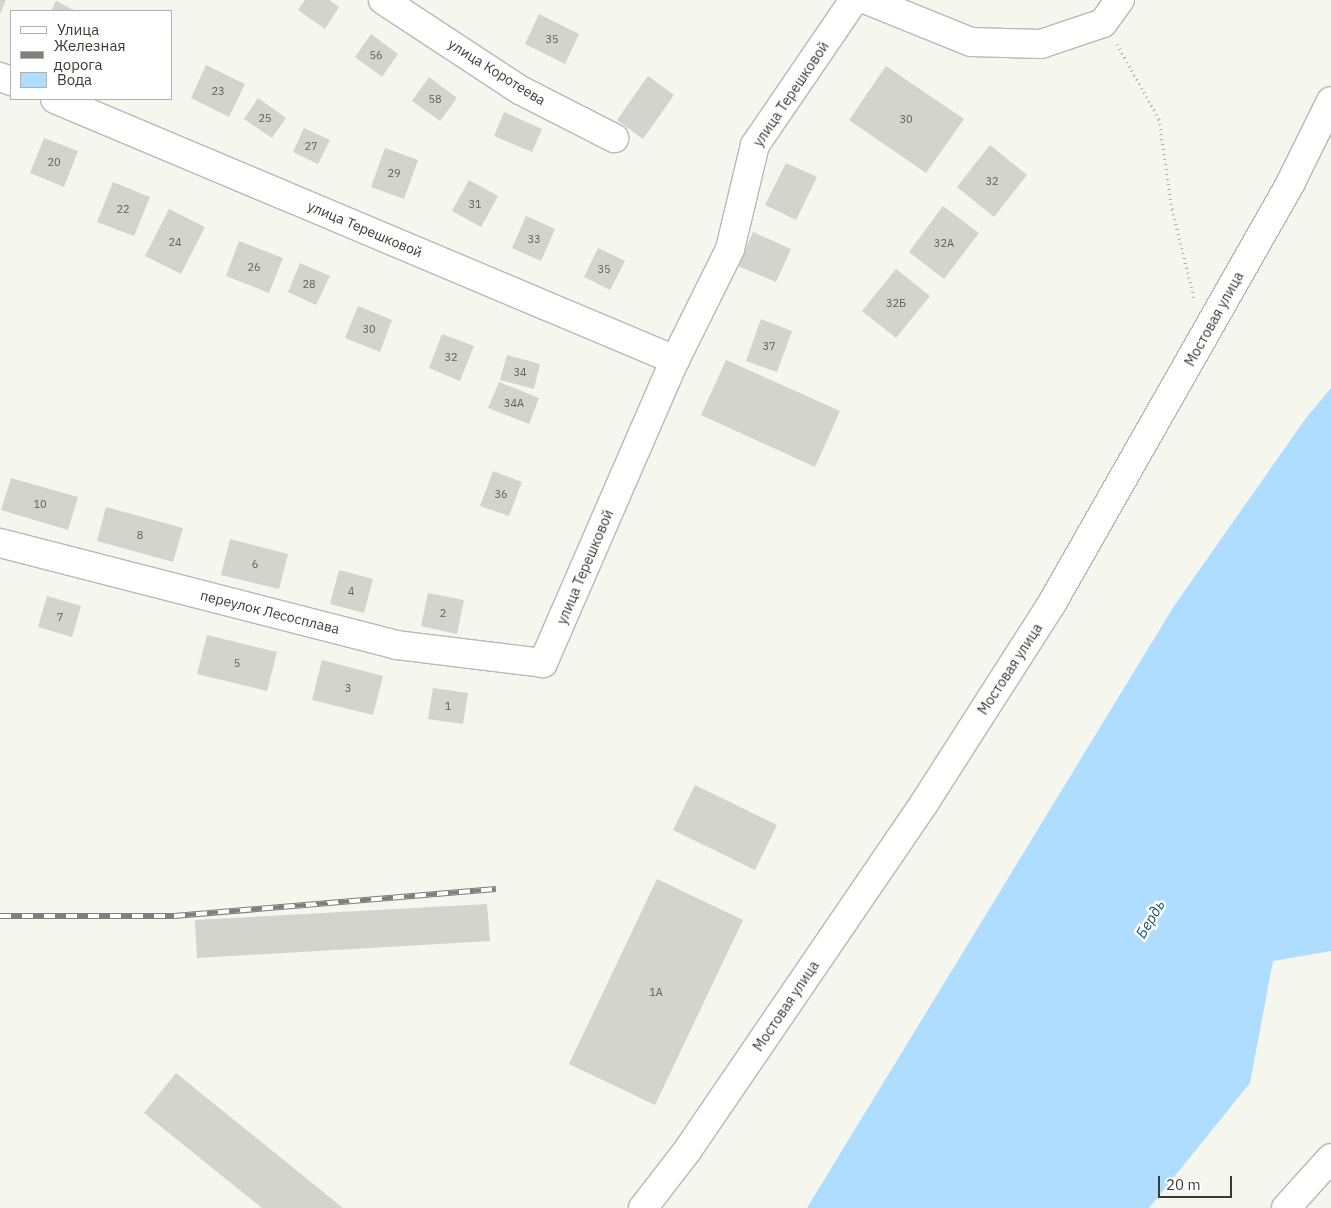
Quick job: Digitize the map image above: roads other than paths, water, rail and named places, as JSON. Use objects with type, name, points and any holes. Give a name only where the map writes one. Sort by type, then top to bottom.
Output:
[{"type":"street","name":"улица Коротеева","points":[[383,0],[520,90],[614,138]]},
{"type":"street","name":"улица Терешковой","points":[[543,663],[675,360],[730,249],[755,145],[854,0]]},
{"type":"street","points":[[867,0],[972,42],[1041,44],[1102,23],[1120,0]]},
{"type":"street","name":"улица Терешковой","points":[[57,100],[675,360]]},
{"type":"street","name":"Мостовая улица","points":[[643,1208],[687,1151],[925,802],[1051,605],[1291,182],[1331,101]]},
{"type":"street","name":"переулок Лесосплава","points":[[0,543],[397,645],[543,663]]},
{"type":"street","points":[[1286,1208],[1331,1158]]},
{"type":"water","name":"Бердь","points":[[1331,388],[1331,951],[1273,961],[1250,1083],[1149,1208],[807,1208],[1174,606],[1306,418]]},
{"type":"railway","points":[[0,916],[174,916],[496,889]]}]
